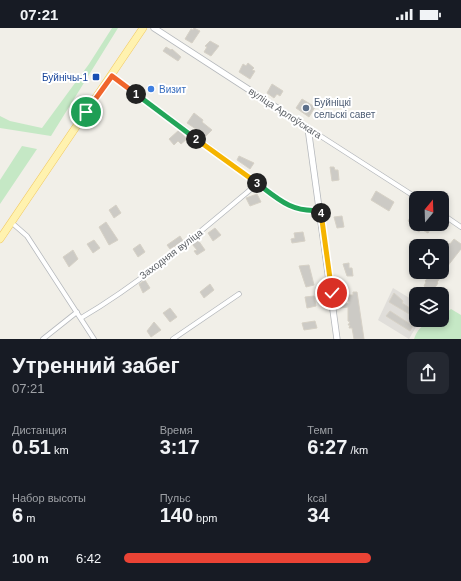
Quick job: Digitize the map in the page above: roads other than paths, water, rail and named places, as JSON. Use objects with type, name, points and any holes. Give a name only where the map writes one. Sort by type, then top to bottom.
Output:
[{"type":"main road","points":[[0,239],[112,76],[143,28]]},
{"type":"street","name":"вуліца Арлоўскага","points":[[154,28],[409,193]]},
{"type":"street","points":[[112,76],[257,184],[291,207],[306,211],[320,210]]},
{"type":"street","points":[[308,128],[337,339]]},
{"type":"street","name":"Заходняя вуліца","points":[[81,318],[99,307],[192,239],[257,184]]},
{"type":"street","points":[[449,219],[461,227]]},
{"type":"street","points":[[12,222],[27,236],[94,339]]},
{"type":"street","points":[[172,339],[239,294]]},
{"type":"street","points":[[43,339],[77,312]]},
{"type":"place","name":"Буйнічы-1","points":[[96,77]]},
{"type":"place","name":"Визит","points":[[151,89]]},
{"type":"place","name":"Буйніцкі сельскі савет","points":[[306,108]]}]
